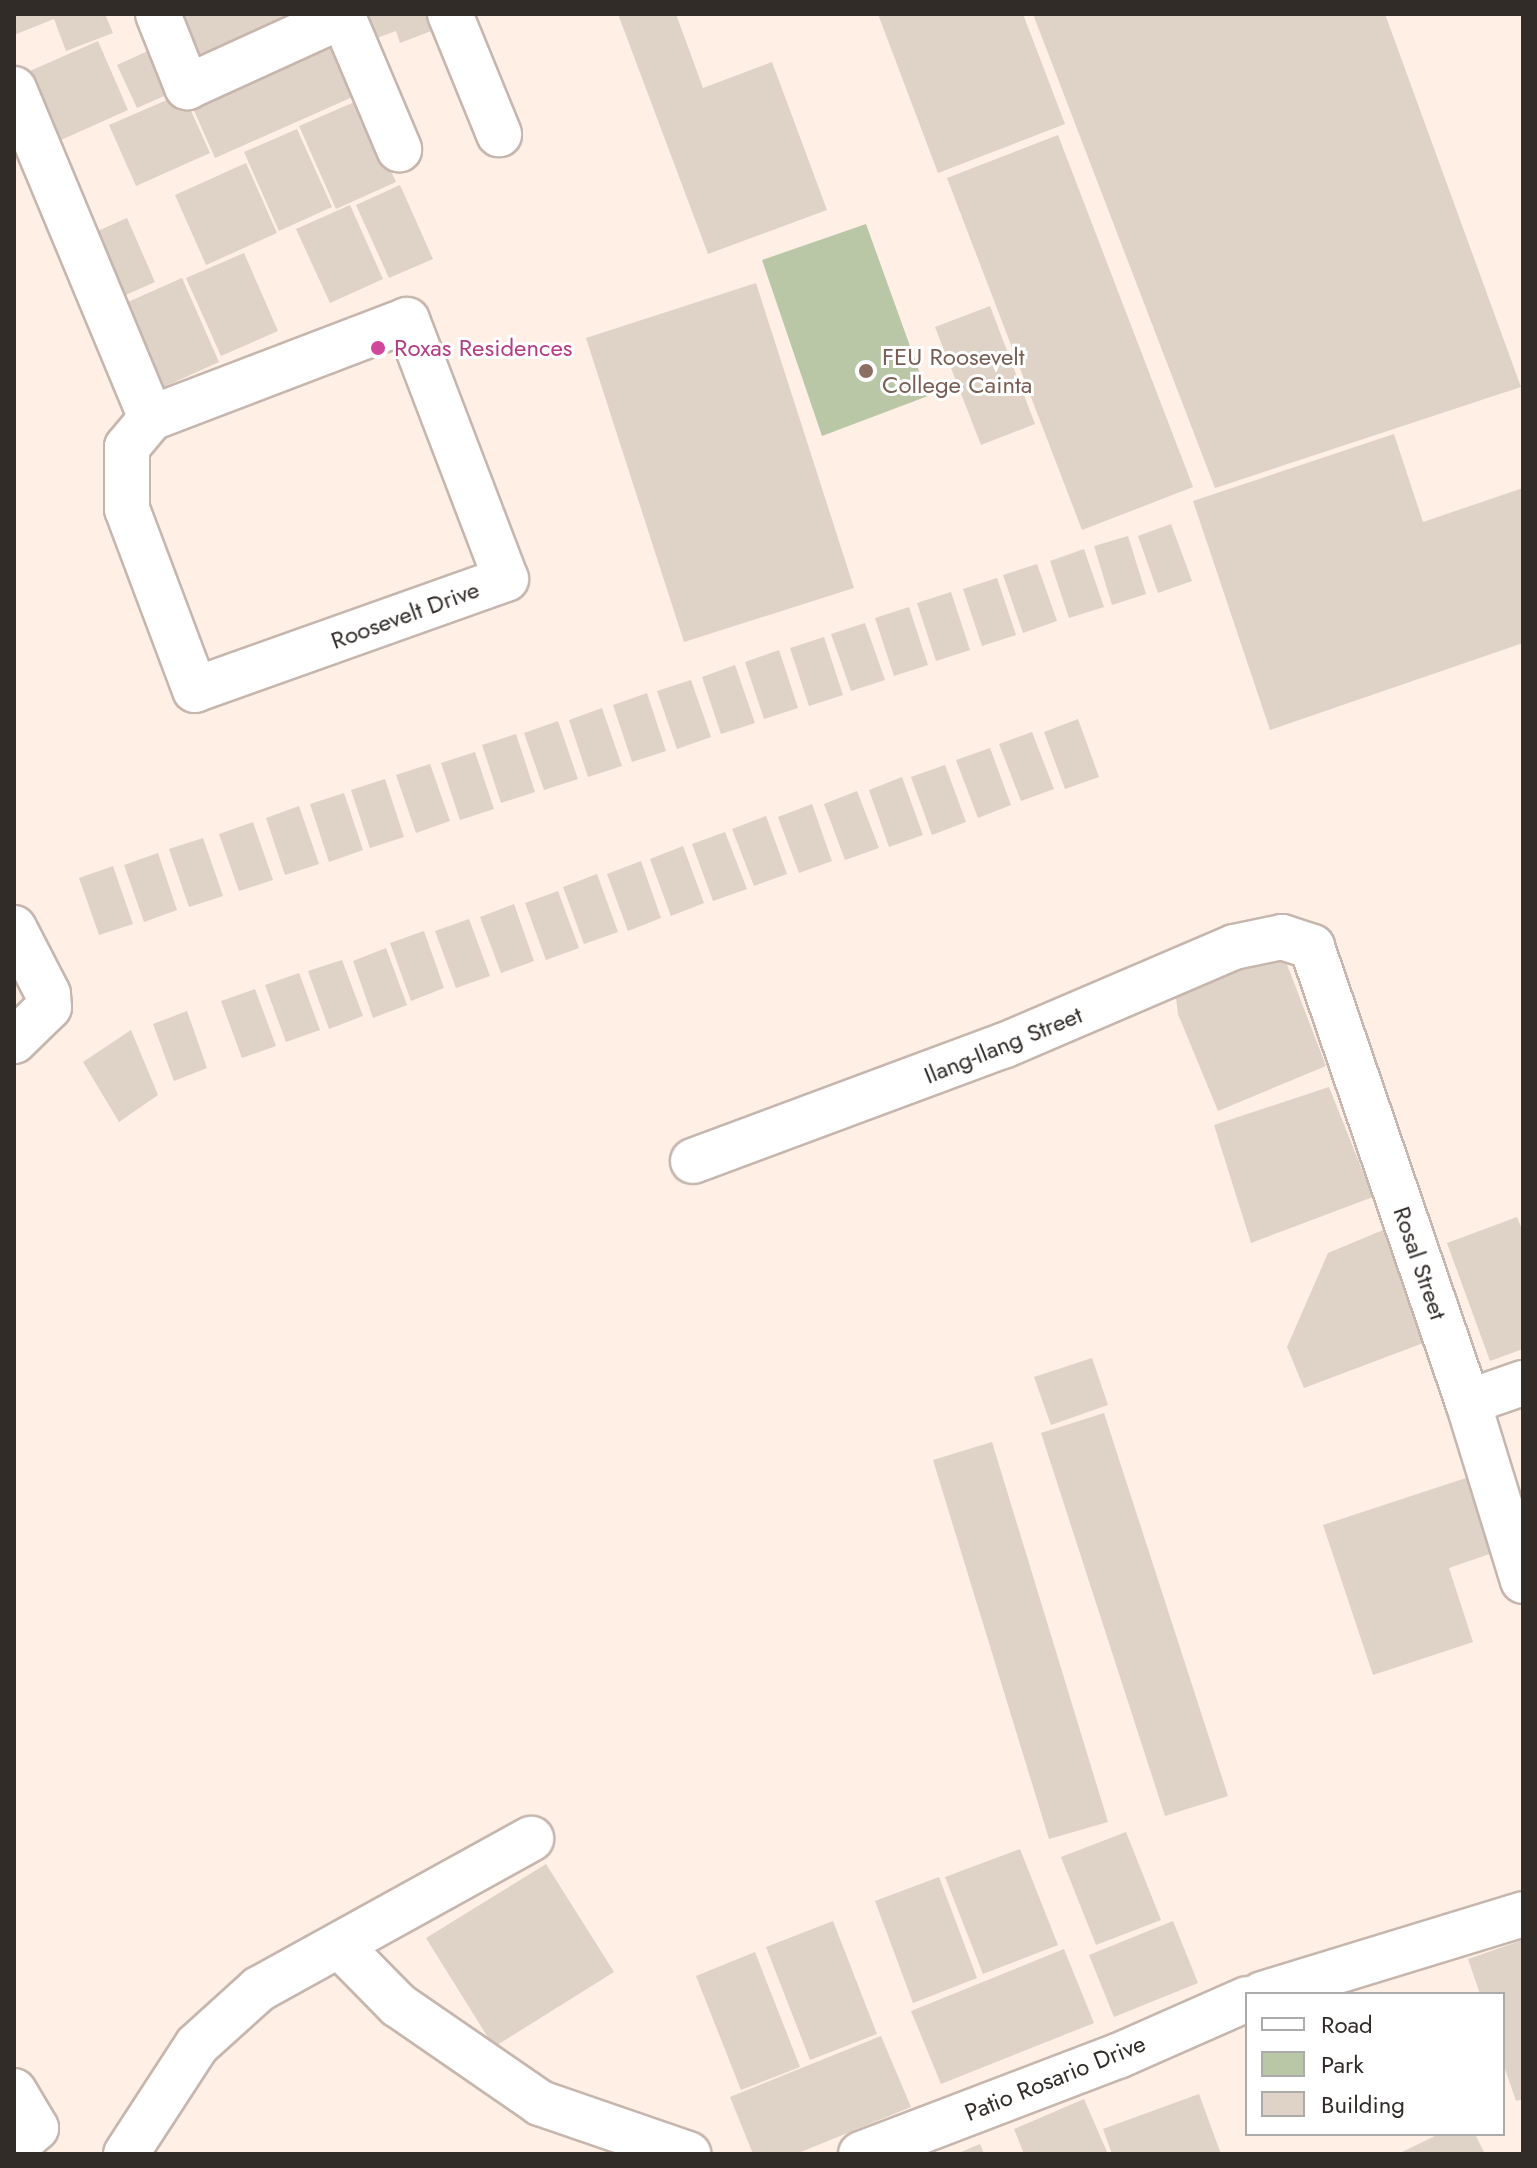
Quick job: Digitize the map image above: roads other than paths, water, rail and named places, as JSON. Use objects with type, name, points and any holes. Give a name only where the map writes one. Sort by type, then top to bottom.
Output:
[{"type":"street","points":[[158,14],[187,87],[342,15],[399,149]]},
{"type":"street","points":[[450,14],[499,134]]},
{"type":"street","points":[[14,89],[151,418]]},
{"type":"street","name":"Roosevelt Drive","points":[[407,320],[506,579],[195,690],[127,509],[127,447],[151,418],[407,320]]},
{"type":"street","points":[[14,928],[48,994],[49,1007],[14,1041]]},
{"type":"street","name":"Ilang-Ilang Street","points":[[693,1161],[1003,1046],[1234,947],[1282,937],[1312,947]]},
{"type":"street","name":"Rosal Street","points":[[1312,947],[1468,1402],[1523,1581]]},
{"type":"street","points":[[1468,1402],[1523,1383]]},
{"type":"street","points":[[126,2154],[197,2045],[259,1989],[531,1839]]},
{"type":"street","points":[[1269,1992],[1523,1914]]},
{"type":"street","points":[[340,1946],[398,2005],[540,2103],[688,2154]]},
{"type":"street","name":"Patio Rosario Drive","points":[[861,2154],[1118,2056],[1245,2000]]},
{"type":"street","points":[[14,2091],[36,2128],[14,2147]]},
{"type":"place","name":"Roxas Residences","points":[[378,348]]},
{"type":"place","name":"FEU Roosevelt College Cainta","points":[[866,371]]}]
